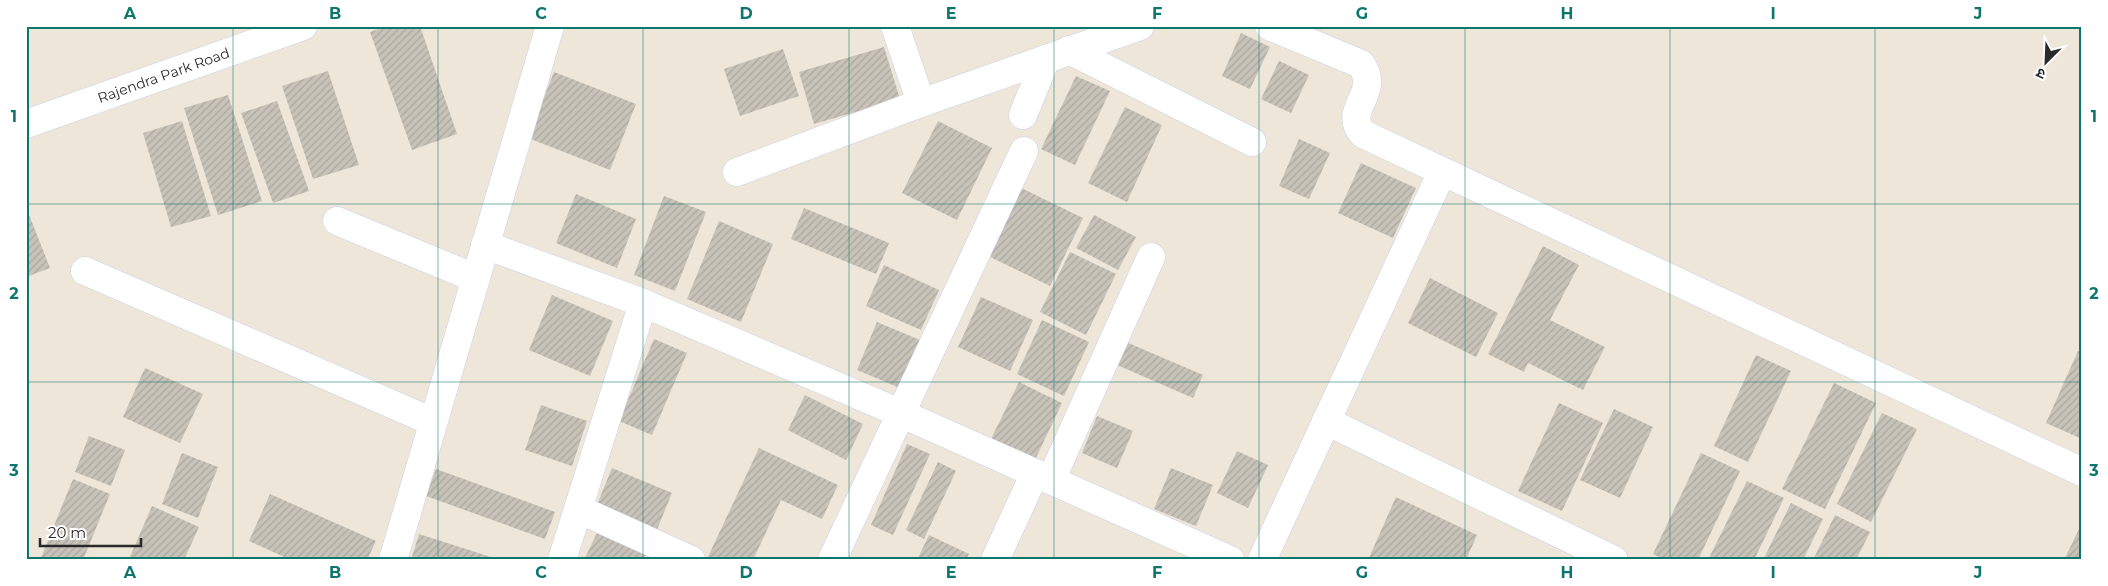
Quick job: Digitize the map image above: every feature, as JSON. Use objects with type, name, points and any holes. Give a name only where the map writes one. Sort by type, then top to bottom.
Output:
[{"type":"street","points":[[393,560],[550,26]]},
{"type":"street","points":[[895,26],[921,103]]},
{"type":"street","points":[[737,172],[921,103],[1140,26]]},
{"type":"street","points":[[1268,26],[1361,64],[1367,73],[1368,80],[1367,88],[1356,115],[1356,121],[1358,128],[1370,138],[2082,472]]},
{"type":"street","name":"Rajendra Park Road","points":[[26,124],[287,28]]},
{"type":"street","points":[[1023,115],[1058,54]]},
{"type":"street","points":[[1058,54],[1252,142]]},
{"type":"street","points":[[832,560],[1024,151]]},
{"type":"street","points":[[1262,560],[1442,172]]},
{"type":"street","points":[[337,221],[475,278]]},
{"type":"street","points":[[485,245],[643,303],[900,413],[1230,560]]},
{"type":"street","points":[[995,560],[1043,476],[1151,257]]},
{"type":"street","points":[[85,271],[433,422]]},
{"type":"street","points":[[562,560],[643,303]]},
{"type":"street","points":[[1326,421],[1614,560]]},
{"type":"street","points":[[578,509],[691,560]]},
{"type":"building","points":[[387,26],[420,26],[457,134],[412,150],[370,32]]},
{"type":"building","points":[[1241,33],[1270,47],[1250,89],[1222,76]]},
{"type":"building","points":[[884,47],[900,99],[814,124],[799,72]]},
{"type":"building","points":[[783,49],[799,96],[740,116],[724,69]]},
{"type":"building","points":[[1279,61],[1309,75],[1291,113],[1261,99]]},
{"type":"building","points":[[328,71],[359,165],[313,179],[282,86]]},
{"type":"building","points":[[554,72],[636,104],[610,170],[528,138]]},
{"type":"building","points":[[1076,76],[1110,91],[1075,165],[1041,149]]},
{"type":"building","points":[[228,95],[262,201],[218,215],[184,108]]},
{"type":"building","points":[[277,101],[309,191],[273,203],[241,113]]},
{"type":"building","points":[[1125,107],[1162,125],[1127,202],[1088,183]]},
{"type":"building","points":[[182,121],[211,216],[171,227],[143,133]]},
{"type":"building","points":[[938,121],[992,148],[957,220],[902,193]]},
{"type":"building","points":[[1299,139],[1330,153],[1309,199],[1279,186]]},
{"type":"building","points":[[1361,163],[1416,188],[1393,238],[1338,213]]},
{"type":"building","points":[[1015,185],[1083,218],[1050,286],[982,253]]},
{"type":"building","points":[[576,194],[636,219],[617,268],[556,243]]},
{"type":"building","points":[[664,196],[706,212],[675,291],[634,275]]},
{"type":"building","points":[[26,207],[50,268],[26,277]]},
{"type":"building","points":[[804,208],[889,243],[876,274],[791,239]]},
{"type":"building","points":[[1094,215],[1136,237],[1118,270],[1076,248]]},
{"type":"building","points":[[719,221],[773,244],[741,322],[687,299]]},
{"type":"building","points":[[1543,246],[1579,265],[1550,320],[1605,347],[1583,390],[1528,363],[1524,372],[1488,354]]},
{"type":"building","points":[[1070,252],[1116,274],[1086,335],[1040,312]]},
{"type":"building","points":[[884,265],[939,290],[921,330],[866,306]]},
{"type":"building","points":[[1430,278],[1498,313],[1476,357],[1408,323]]},
{"type":"building","points":[[552,295],[613,321],[590,376],[529,350]]},
{"type":"building","points":[[981,297],[1033,320],[1010,371],[958,347]]},
{"type":"building","points":[[1042,320],[1089,342],[1064,396],[1017,374]]},
{"type":"building","points":[[877,322],[920,340],[900,388],[857,370]]},
{"type":"building","points":[[654,339],[687,353],[652,435],[619,421]]},
{"type":"building","points":[[1126,342],[1203,375],[1193,398],[1117,365]]},
{"type":"building","points":[[2078,351],[2082,352],[2082,439],[2046,423]]},
{"type":"building","points":[[1756,355],[1791,371],[1748,462],[1714,446]]},
{"type":"building","points":[[145,368],[203,394],[180,443],[123,417]]},
{"type":"building","points":[[1019,382],[1062,403],[1034,462],[990,441]]},
{"type":"building","points":[[1834,383],[1876,403],[1825,509],[1782,489]]},
{"type":"building","points":[[805,395],[863,424],[846,460],[788,430]]},
{"type":"building","points":[[1559,403],[1603,423],[1562,511],[1518,491]]},
{"type":"building","points":[[541,405],[587,421],[572,466],[525,450]]},
{"type":"building","points":[[1614,409],[1653,427],[1620,498],[1580,480]]},
{"type":"building","points":[[1882,413],[1917,429],[1871,522],[1837,504]]},
{"type":"building","points":[[1097,416],[1133,431],[1117,468],[1082,453]]},
{"type":"building","points":[[89,436],[125,450],[111,486],[75,472]]},
{"type":"building","points":[[907,444],[930,454],[893,535],[871,525]]},
{"type":"building","points":[[759,448],[838,485],[822,519],[781,500],[753,560],[708,560],[707,559]]},
{"type":"building","points":[[1237,451],[1268,465],[1248,508],[1217,493]]},
{"type":"building","points":[[182,453],[218,467],[198,518],[162,504]]},
{"type":"building","points":[[1701,453],[1740,471],[1698,560],[1665,560],[1653,554]]},
{"type":"building","points":[[938,462],[956,471],[924,539],[906,530]]},
{"type":"building","points":[[612,468],[672,493],[656,532],[596,507]]},
{"type":"building","points":[[1171,468],[1213,485],[1196,526],[1154,509]]},
{"type":"building","points":[[436,469],[555,512],[545,539],[426,496]]},
{"type":"building","points":[[73,479],[110,494],[83,560],[40,560]]},
{"type":"building","points":[[1747,481],[1784,498],[1754,560],[1708,560]]},
{"type":"building","points":[[270,494],[376,541],[367,560],[291,560],[249,541]]},
{"type":"building","points":[[1396,497],[1477,535],[1466,560],[1368,560]]},
{"type":"building","points":[[1791,503],[1823,519],[1803,560],[1763,560]]},
{"type":"building","points":[[152,506],[199,527],[184,560],[129,559]]},
{"type":"building","points":[[1835,515],[1870,532],[1856,560],[1813,560]]},
{"type":"building","points":[[2082,523],[2082,560],[2064,560]]},
{"type":"building","points":[[598,531],[646,553],[643,560],[584,560]]},
{"type":"building","points":[[419,534],[497,559],[497,560],[411,560]]},
{"type":"building","points":[[929,535],[969,554],[966,560],[917,560]]}]
